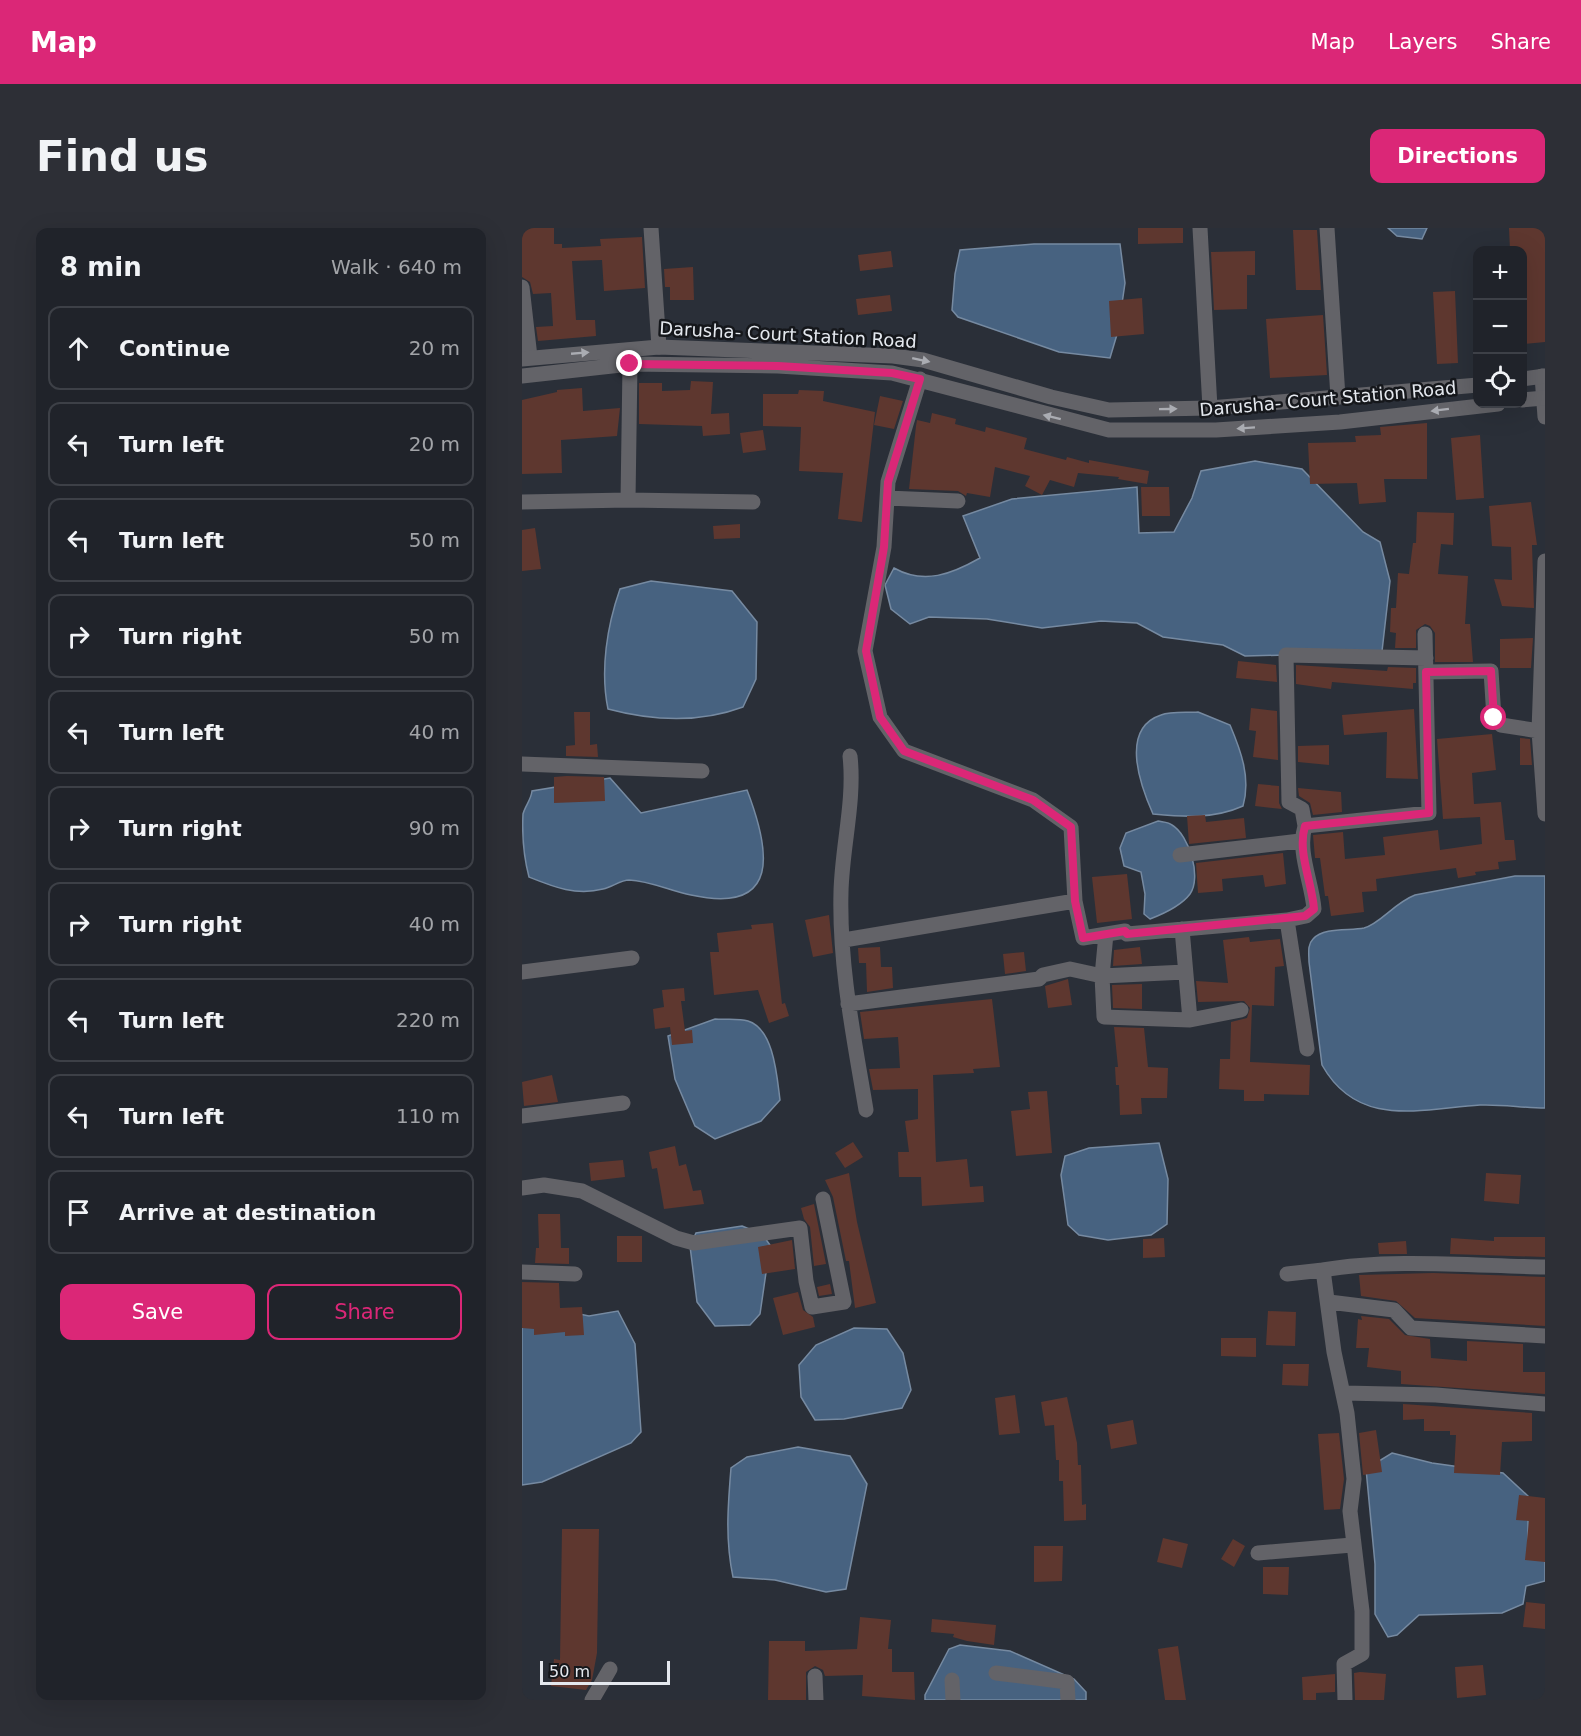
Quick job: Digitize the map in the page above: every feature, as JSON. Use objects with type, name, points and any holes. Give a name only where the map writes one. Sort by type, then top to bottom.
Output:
[{"type":"street","points":[[651,228],[659,347]]},
{"type":"street","points":[[1200,228],[1210,408]]},
{"type":"street","points":[[1327,228],[1338,397]]},
{"type":"street","points":[[522,287],[526,358]]},
{"type":"street","name":"Darusha- Court Station Road","points":[[526,358],[659,347],[893,356],[923,360],[1051,397],[1109,410],[1210,408],[1473,385]]},
{"type":"street","points":[[628,500],[630,364]]},
{"type":"street","name":"Darusha- Court Station Road","points":[[522,376],[630,364],[778,366],[892,373],[1109,430],[1227,430],[1340,422],[1473,407]]},
{"type":"street","points":[[1527,378],[1544,376],[1545,417]]},
{"type":"street","points":[[920,379],[888,482],[884,547],[866,651],[880,717],[904,751],[1033,800],[1071,827],[1075,901],[1083,938],[1125,931],[1127,934],[1287,920],[1305,916],[1314,909],[1303,833],[1302,809],[1289,802],[1286,655],[1491,671],[1494,718],[1502,725],[1542,731]]},
{"type":"street","points":[[1527,400],[1544,398]]},
{"type":"street","points":[[887,498],[958,501]]},
{"type":"street","points":[[522,502],[628,500],[753,502]]},
{"type":"street","points":[[1545,561],[1542,731],[1545,829]]},
{"type":"street","points":[[1180,855],[1429,813],[1425,634]]},
{"type":"street","points":[[850,756],[852,778],[841,894],[844,976],[866,1110]]},
{"type":"street","points":[[522,764],[702,771]]},
{"type":"street","points":[[844,940],[1075,901]]},
{"type":"street","points":[[1287,920],[1307,1049]]},
{"type":"street","points":[[1182,929],[1190,1020]]},
{"type":"street","points":[[1106,934],[1102,976],[1104,1017],[1190,1020],[1241,1010]]},
{"type":"street","points":[[522,972],[632,958]]},
{"type":"street","points":[[848,1004],[1028,981],[1070,969],[1102,976],[1185,972]]},
{"type":"street","points":[[522,1116],[623,1103]]},
{"type":"street","points":[[522,1188],[544,1185],[582,1191],[606,1206],[676,1238],[694,1243],[800,1228],[806,1281],[812,1307],[844,1302],[823,1199]]},
{"type":"street","points":[[1287,1274],[1344,1266],[1545,1267]]},
{"type":"street","points":[[1323,1270],[1335,1352],[1344,1393],[1353,1479],[1350,1511],[1352,1545],[1362,1611],[1362,1654],[1344,1664],[1345,1700]]},
{"type":"street","points":[[522,1272],[575,1274]]},
{"type":"street","points":[[1329,1302],[1394,1310],[1411,1328],[1545,1336]]},
{"type":"street","points":[[1344,1393],[1436,1395],[1545,1404]]},
{"type":"street","points":[[1258,1553],[1352,1545]]},
{"type":"street","points":[[592,1700],[610,1669]]},
{"type":"street","points":[[996,1673],[1067,1682],[1068,1700]]},
{"type":"street","points":[[815,1676],[816,1700]]},
{"type":"street","points":[[952,1680],[953,1700]]},
{"type":"water","points":[[1388,228],[1427,228],[1422,239],[1397,236]]},
{"type":"water","points":[[1034,244],[1120,244],[1125,283],[1118,331],[1110,358],[1059,352],[958,317],[952,310],[960,250]]},
{"type":"water","points":[[1255,461],[1302,469],[1363,532],[1380,542],[1390,581],[1381,660],[1286,655],[1245,656],[1223,645],[1163,637],[1137,623],[1101,621],[1042,628],[987,619],[929,617],[910,624],[891,609],[885,585],[894,568],[916,576],[927,577],[948,573],[980,558],[963,516],[1012,499],[1137,487],[1139,533],[1174,532],[1192,498],[1201,471]]},
{"type":"water","points":[[651,581],[732,591],[757,622],[756,679],[743,707],[693,718],[659,718],[608,709],[605,679],[606,648],[620,589]]},
{"type":"water","points":[[1198,712],[1230,725],[1241,755],[1245,775],[1243,806],[1210,815],[1153,814],[1139,775],[1137,745],[1140,733],[1148,722],[1161,715]]},
{"type":"water","points":[[610,778],[641,813],[747,790],[761,835],[763,855],[762,872],[755,886],[741,895],[720,899],[691,895],[645,882],[629,880],[593,891],[574,891],[529,877],[524,846],[523,814],[532,791]]},
{"type":"water","points":[[1158,821],[1171,824],[1184,838],[1192,857],[1195,877],[1190,894],[1182,902],[1150,919],[1144,914],[1145,894],[1141,872],[1124,866],[1120,848],[1126,833]]},
{"type":"water","points":[[1515,876],[1545,876],[1545,1108],[1480,1105],[1413,1111],[1372,1107],[1353,1099],[1337,1085],[1322,1065],[1309,962],[1311,941],[1324,933],[1370,926],[1400,903],[1415,895]]},
{"type":"water","points":[[715,1019],[748,1021],[764,1033],[773,1055],[780,1100],[761,1121],[715,1139],[695,1126],[675,1079],[668,1036]]},
{"type":"water","points":[[1159,1143],[1168,1179],[1167,1224],[1151,1235],[1108,1240],[1079,1235],[1068,1225],[1061,1175],[1065,1156],[1089,1148]]},
{"type":"water","points":[[742,1226],[762,1234],[770,1245],[760,1314],[750,1325],[715,1326],[697,1302],[690,1246],[696,1233]]},
{"type":"water","points":[[545,1307],[589,1316],[618,1311],[635,1344],[641,1432],[631,1443],[542,1482],[522,1485],[522,1314]]},
{"type":"water","points":[[854,1328],[887,1329],[903,1353],[911,1390],[902,1408],[844,1419],[815,1420],[801,1397],[799,1365],[816,1345]]},
{"type":"water","points":[[798,1447],[850,1456],[867,1484],[846,1589],[826,1592],[775,1580],[733,1577],[728,1536],[731,1468],[747,1457]]},
{"type":"water","points":[[1392,1453],[1432,1463],[1503,1473],[1528,1496],[1528,1543],[1545,1557],[1545,1581],[1526,1586],[1523,1604],[1502,1613],[1419,1615],[1397,1635],[1388,1637],[1375,1614],[1375,1564],[1366,1469]]},
{"type":"water","points":[[960,1645],[1010,1651],[1074,1679],[1086,1692],[1086,1700],[925,1700],[925,1695],[949,1649]]},
{"type":"building","points":[[522,228],[554,228],[554,244],[562,244],[562,248],[601,246],[600,239],[642,237],[645,288],[604,291],[602,260],[572,261],[576,320],[595,320],[596,336],[538,341],[536,327],[553,326],[551,293],[533,294],[530,282],[522,277]]},
{"type":"building","points":[[1138,228],[1183,228],[1183,243],[1138,244]]},
{"type":"building","points":[[1509,228],[1545,228],[1545,342],[1527,344],[1527,246],[1510,246]]},
{"type":"building","points":[[1293,230],[1317,230],[1321,290],[1296,290]]},
{"type":"building","points":[[891,251],[893,267],[860,271],[858,255]]},
{"type":"building","points":[[1255,251],[1255,275],[1247,275],[1247,309],[1214,310],[1211,252]]},
{"type":"building","points":[[693,267],[694,300],[670,300],[670,287],[665,287],[664,269]]},
{"type":"building","points":[[1455,291],[1458,363],[1437,364],[1433,292]]},
{"type":"building","points":[[890,295],[892,311],[858,315],[856,299]]},
{"type":"building","points":[[1142,298],[1144,334],[1111,337],[1109,301]]},
{"type":"building","points":[[1323,315],[1327,375],[1270,378],[1266,319]]},
{"type":"building","points":[[691,381],[713,382],[711,414],[729,413],[730,434],[703,436],[702,426],[639,424],[639,383],[662,383],[662,391],[690,390]]},
{"type":"building","points":[[582,388],[583,411],[620,408],[617,436],[561,440],[562,473],[522,474],[522,400],[557,392],[557,390]]},
{"type":"building","points":[[799,390],[824,391],[823,401],[875,412],[862,522],[838,519],[843,473],[799,471],[801,427],[763,426],[763,394],[798,394]]},
{"type":"building","points":[[880,396],[903,401],[894,429],[874,425]]},
{"type":"building","points":[[932,413],[956,419],[955,424],[985,432],[986,427],[1027,438],[1024,449],[1066,460],[1067,457],[1089,463],[1089,460],[1149,471],[1147,484],[1118,479],[1119,477],[1078,473],[1074,487],[1050,480],[1042,495],[1025,486],[1030,476],[995,467],[990,497],[967,493],[966,496],[958,491],[909,489],[917,420],[930,423]]},
{"type":"building","points":[[1427,423],[1427,479],[1384,479],[1386,502],[1359,504],[1357,483],[1310,484],[1308,443],[1356,442],[1355,436],[1381,435],[1380,427]]},
{"type":"building","points":[[763,430],[766,450],[743,453],[740,433]]},
{"type":"building","points":[[1480,435],[1484,498],[1456,500],[1451,438]]},
{"type":"building","points":[[1141,487],[1169,487],[1170,516],[1142,516]]},
{"type":"building","points":[[1531,502],[1537,545],[1532,545],[1534,608],[1502,606],[1494,579],[1512,580],[1511,547],[1492,546],[1489,506]]},
{"type":"building","points":[[1417,512],[1454,513],[1453,545],[1441,544],[1438,574],[1468,576],[1465,624],[1470,624],[1473,662],[1435,662],[1435,633],[1430,626],[1425,624],[1416,630],[1416,648],[1395,648],[1396,633],[1390,632],[1391,608],[1396,608],[1398,573],[1409,574],[1413,543],[1416,543]]},
{"type":"building","points":[[740,524],[740,538],[714,539],[713,526]]},
{"type":"building","points":[[535,528],[541,569],[522,571],[522,530]]},
{"type":"building","points":[[1533,638],[1531,668],[1500,668],[1500,639]]},
{"type":"building","points":[[1238,661],[1276,665],[1277,682],[1236,678]]},
{"type":"building","points":[[1296,665],[1387,671],[1388,667],[1416,668],[1416,683],[1413,683],[1413,689],[1332,682],[1331,689],[1296,684]]},
{"type":"building","points":[[1251,708],[1277,711],[1278,760],[1253,757],[1256,731],[1249,730]]},
{"type":"building","points":[[1414,709],[1418,779],[1386,778],[1387,732],[1344,735],[1342,715]]},
{"type":"building","points":[[574,712],[590,712],[590,745],[597,744],[598,757],[566,756],[566,746],[575,745]]},
{"type":"building","points":[[1492,734],[1496,770],[1472,773],[1474,804],[1501,802],[1505,840],[1514,840],[1516,860],[1498,862],[1499,869],[1475,872],[1476,875],[1458,878],[1456,868],[1376,879],[1377,891],[1362,892],[1364,912],[1331,916],[1328,896],[1325,896],[1320,858],[1315,858],[1313,835],[1343,832],[1345,859],[1385,855],[1383,837],[1438,830],[1440,850],[1482,844],[1480,817],[1443,819],[1437,739]]},
{"type":"building","points":[[1520,738],[1530,739],[1532,765],[1520,765]]},
{"type":"building","points":[[1329,745],[1329,765],[1298,762],[1298,746]]},
{"type":"building","points":[[554,777],[604,777],[605,801],[554,803]]},
{"type":"building","points":[[1258,784],[1279,786],[1279,803],[1282,809],[1255,806]]},
{"type":"building","points":[[1298,788],[1341,792],[1342,812],[1313,815],[1310,803],[1299,796]]},
{"type":"building","points":[[1205,815],[1206,822],[1244,818],[1246,838],[1189,844],[1187,816]]},
{"type":"building","points":[[1283,853],[1286,884],[1265,887],[1263,875],[1222,879],[1223,891],[1198,893],[1196,863]]},
{"type":"building","points":[[1127,874],[1132,919],[1097,923],[1092,877]]},
{"type":"building","points":[[829,915],[833,953],[813,957],[805,920]]},
{"type":"building","points":[[773,923],[782,1004],[785,1003],[789,1016],[769,1023],[758,990],[714,995],[710,952],[719,952],[717,933],[752,929],[751,925]]},
{"type":"building","points":[[1249,937],[1250,942],[1280,939],[1284,966],[1275,967],[1274,1006],[1252,1005],[1250,1062],[1310,1065],[1309,1095],[1264,1094],[1264,1101],[1244,1101],[1244,1090],[1219,1089],[1220,1059],[1230,1059],[1231,1022],[1247,1018],[1250,1008],[1244,1001],[1198,1002],[1196,981],[1228,983],[1223,940]]},
{"type":"building","points":[[880,947],[881,967],[892,967],[893,988],[867,992],[866,963],[859,963],[858,948]]},
{"type":"building","points":[[1140,947],[1142,964],[1113,966],[1114,950]]},
{"type":"building","points":[[1024,952],[1026,971],[1005,974],[1003,954]]},
{"type":"building","points":[[1068,979],[1072,1005],[1048,1008],[1045,986]]},
{"type":"building","points":[[1142,984],[1142,1009],[1113,1008],[1112,985]]},
{"type":"building","points":[[684,988],[685,1001],[681,1001],[685,1031],[692,1030],[693,1043],[672,1045],[670,1027],[655,1029],[653,1009],[664,1007],[662,990]]},
{"type":"building","points":[[992,999],[1000,1067],[973,1069],[974,1073],[933,1075],[936,1162],[967,1159],[970,1187],[983,1186],[984,1202],[922,1206],[921,1177],[899,1177],[898,1152],[909,1152],[905,1121],[918,1119],[918,1089],[873,1090],[869,1069],[900,1068],[898,1037],[864,1039],[860,1012]]},
{"type":"building","points":[[1114,1027],[1144,1028],[1148,1067],[1168,1068],[1167,1098],[1141,1098],[1142,1114],[1120,1115],[1119,1085],[1116,1085],[1115,1067],[1118,1067]]},
{"type":"building","points":[[552,1075],[558,1102],[524,1106],[522,1082]]},
{"type":"building","points":[[1047,1091],[1052,1153],[1016,1156],[1011,1111],[1030,1109],[1028,1092]]},
{"type":"building","points":[[853,1142],[863,1157],[845,1168],[835,1153]]},
{"type":"building","points":[[675,1146],[679,1166],[686,1164],[693,1191],[701,1190],[704,1204],[664,1209],[657,1168],[652,1169],[649,1152]]},
{"type":"building","points":[[623,1160],[625,1177],[591,1181],[589,1163]]},
{"type":"building","points":[[849,1173],[857,1222],[876,1303],[855,1308],[849,1261],[846,1261],[833,1197],[825,1180]]},
{"type":"building","points":[[1486,1173],[1521,1175],[1519,1204],[1484,1201]]},
{"type":"building","points":[[814,1204],[826,1264],[814,1266],[810,1227],[804,1219],[801,1208]]},
{"type":"building","points":[[538,1214],[560,1214],[561,1248],[569,1248],[569,1264],[535,1263],[536,1248],[539,1248]]},
{"type":"building","points":[[617,1236],[642,1236],[642,1262],[617,1262]]},
{"type":"building","points":[[1494,1237],[1545,1237],[1545,1257],[1450,1254],[1451,1238],[1494,1241]]},
{"type":"building","points":[[1164,1238],[1165,1257],[1143,1258],[1143,1239]]},
{"type":"building","points":[[792,1240],[795,1269],[762,1274],[758,1247]]},
{"type":"building","points":[[1406,1241],[1407,1254],[1379,1254],[1378,1243]]},
{"type":"building","points":[[1433,1273],[1545,1277],[1545,1326],[1415,1318],[1396,1301],[1361,1296],[1359,1275]]},
{"type":"building","points":[[522,1282],[559,1283],[560,1308],[582,1307],[584,1335],[565,1336],[565,1332],[534,1335],[534,1329],[522,1328]]},
{"type":"building","points":[[830,1284],[832,1294],[819,1296],[817,1287]]},
{"type":"building","points":[[798,1292],[803,1310],[813,1317],[815,1327],[783,1335],[773,1298]]},
{"type":"building","points":[[1268,1311],[1296,1312],[1295,1346],[1266,1345]]},
{"type":"building","points":[[1361,1316],[1389,1319],[1405,1335],[1430,1339],[1431,1358],[1467,1361],[1467,1341],[1523,1344],[1523,1372],[1545,1372],[1545,1394],[1401,1384],[1401,1371],[1367,1367],[1369,1348],[1356,1348],[1358,1319],[1362,1320]]},
{"type":"building","points":[[1221,1338],[1256,1338],[1256,1357],[1221,1356]]},
{"type":"building","points":[[1283,1364],[1309,1364],[1308,1386],[1282,1385]]},
{"type":"building","points":[[1015,1395],[1020,1433],[999,1435],[995,1398]]},
{"type":"building","points":[[1067,1397],[1077,1443],[1078,1465],[1081,1465],[1082,1505],[1086,1504],[1086,1520],[1064,1521],[1063,1481],[1059,1481],[1059,1460],[1056,1460],[1054,1425],[1045,1426],[1041,1402]]},
{"type":"building","points":[[1403,1404],[1532,1413],[1532,1441],[1502,1442],[1500,1475],[1454,1473],[1456,1435],[1450,1435],[1450,1431],[1424,1431],[1424,1419],[1403,1420]]},
{"type":"building","points":[[1133,1420],[1137,1444],[1111,1449],[1107,1425]]},
{"type":"building","points":[[1376,1430],[1382,1472],[1363,1475],[1359,1433]]},
{"type":"building","points":[[1339,1433],[1344,1479],[1340,1509],[1324,1510],[1318,1434]]},
{"type":"building","points":[[1519,1495],[1545,1498],[1545,1562],[1525,1560],[1529,1521],[1516,1520]]},
{"type":"building","points":[[562,1529],[599,1529],[597,1653],[592,1680],[586,1690],[551,1686],[554,1659],[560,1660]]},
{"type":"building","points":[[1163,1538],[1188,1544],[1182,1568],[1157,1562]]},
{"type":"building","points":[[1233,1539],[1245,1546],[1234,1567],[1221,1559]]},
{"type":"building","points":[[1034,1546],[1063,1546],[1062,1581],[1034,1582]]},
{"type":"building","points":[[1263,1567],[1289,1567],[1288,1595],[1263,1594]]},
{"type":"building","points":[[1526,1602],[1545,1604],[1545,1629],[1523,1627]]},
{"type":"building","points":[[860,1617],[891,1620],[888,1649],[892,1649],[892,1672],[914,1672],[915,1700],[862,1696],[863,1675],[825,1676],[823,1670],[815,1666],[806,1672],[806,1700],[768,1700],[769,1641],[805,1641],[805,1651],[857,1649]]},
{"type":"building","points":[[932,1619],[996,1625],[994,1645],[967,1641],[953,1637],[954,1634],[931,1632]]},
{"type":"building","points":[[1178,1646],[1186,1700],[1165,1700],[1158,1649]]},
{"type":"building","points":[[1483,1665],[1486,1695],[1457,1698],[1455,1667]]},
{"type":"building","points":[[1354,1673],[1386,1674],[1384,1700],[1355,1700]]},
{"type":"building","points":[[1335,1674],[1335,1692],[1316,1693],[1316,1700],[1303,1700],[1302,1677]]},
{"type":"route","points":[[630,364],[778,366],[892,373],[920,379],[888,482],[884,547],[866,651],[880,717],[904,751],[1033,800],[1071,827],[1075,901],[1083,938],[1125,931],[1127,934],[1287,920],[1305,916],[1314,909],[1300,841],[1305,826],[1429,813],[1426,672],[1491,671],[1494,718]]}]
